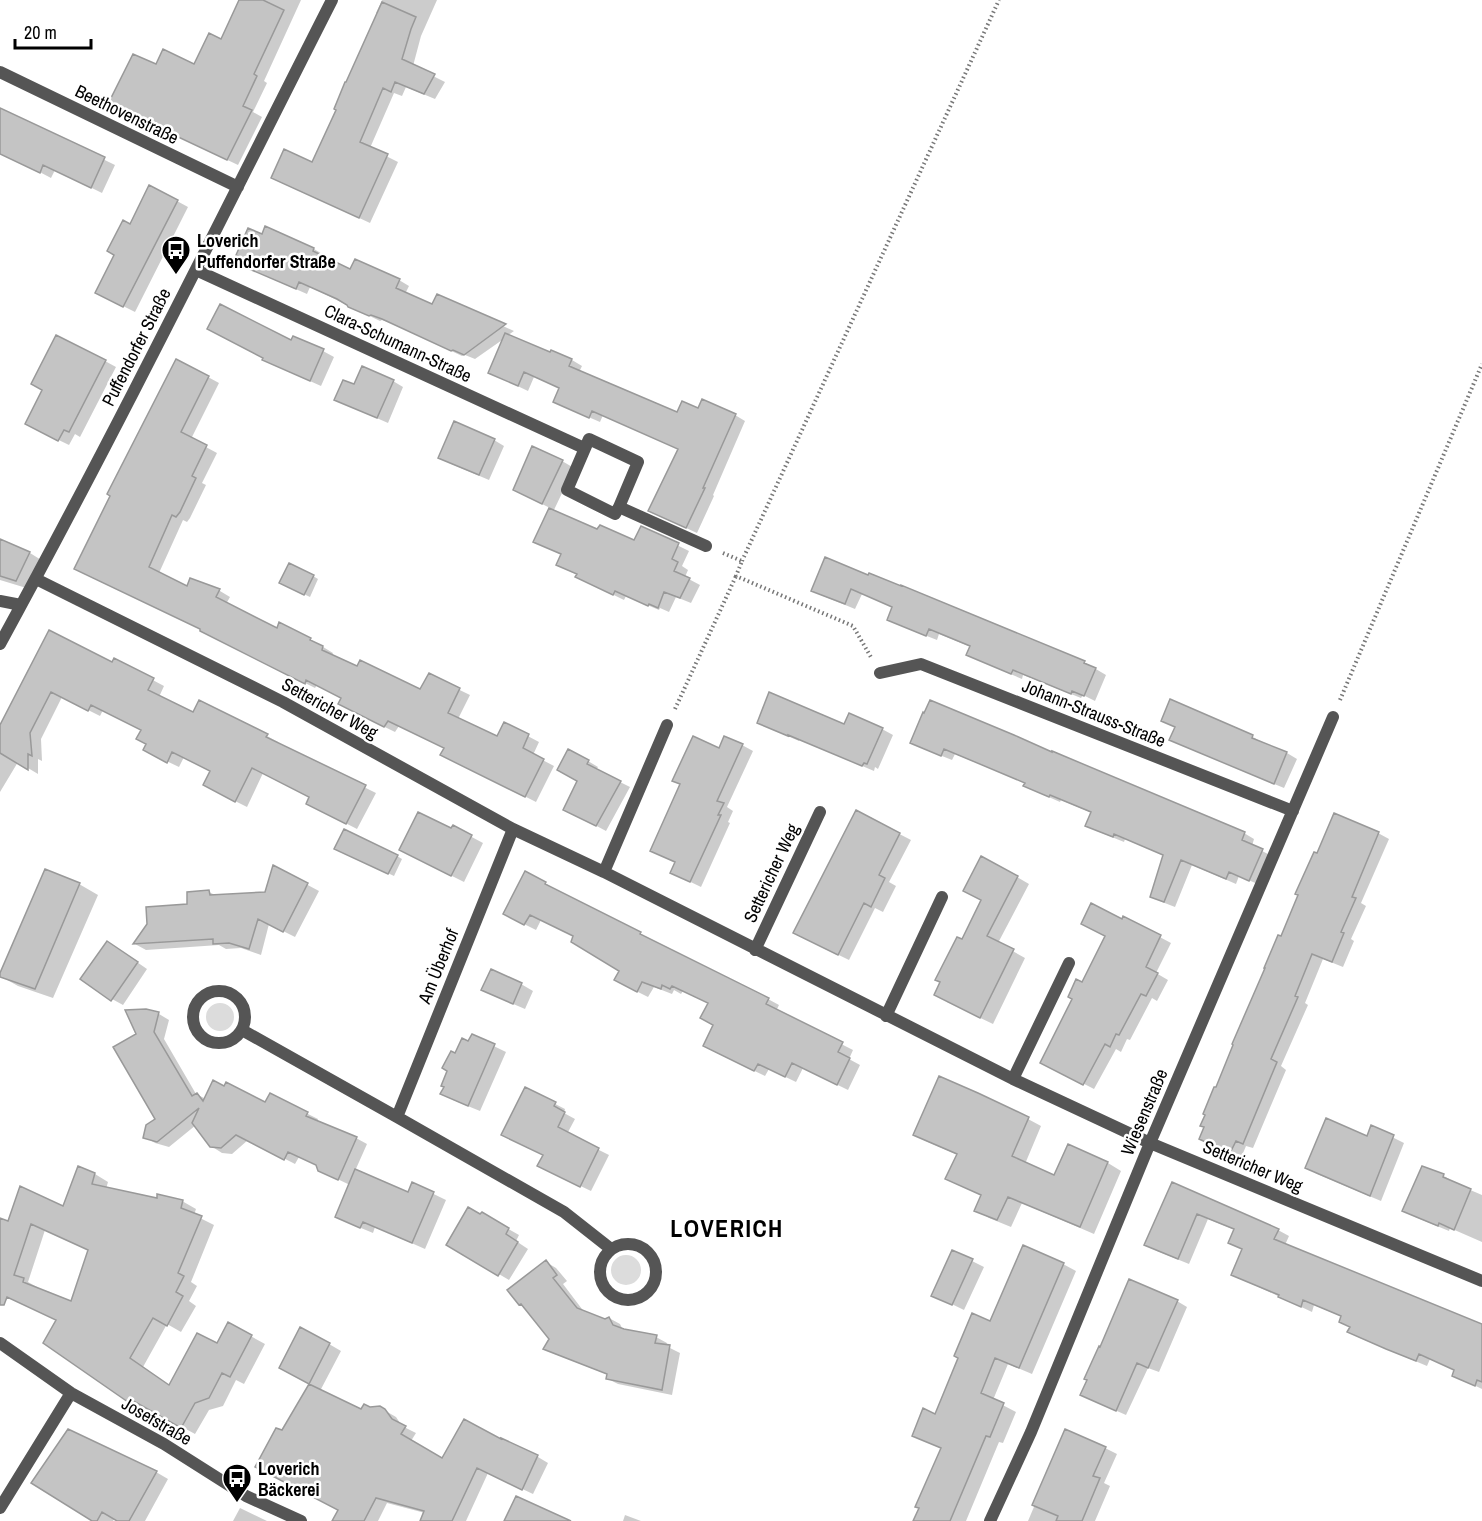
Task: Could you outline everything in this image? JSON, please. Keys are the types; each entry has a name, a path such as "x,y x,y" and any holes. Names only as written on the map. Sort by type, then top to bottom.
{"street":[{"name":"Puffendorfer Straße","path":"0,644 196,270 332,0"},
{"name":"Beethovenstraße","path":"0,72 238,187"},
{"name":"Clara-Schumann-Straße","path":"196,270 584,448 589,439 638,462 620,507"},
{"path":"584,448 567,490 615,514 620,507 706,546"},
{"name":"Settericher Weg","path":"36,579 283,702 513,829 604,872 1013,1079 1150,1143 1482,1281"},
{"path":"0,602 21,605"},
{"name":"Johann-Strauss-Straße","path":"880,673 921,664 1293,811"},
{"name":"Wiesenstraße","path":"990,1521 1031,1432 1150,1143 1333,717"},
{"path":"604,872 667,725"},
{"name":"Settericher Weg","path":"755,950 820,812"},
{"name":"Am Überhof","path":"398,1117 513,829"},
{"path":"886,1016 942,897"},
{"path":"1013,1079 1069,963"},
{"path":"224,990 233,994 241,1001 245,1010 242,1030 235,1038 226,1042 215,1043 206,1039 198,1032 194,1023 193,1012 197,1003 204,995 213,991 224,990"},
{"path":"242,1030 564,1212 611,1249"},
{"path":"620,1244 630,1244 640,1246 648,1252 656,1269 651,1288 644,1295 626,1300 616,1298 602,1284 600,1265 604,1256 611,1249 620,1244"},
{"name":"Josefstraße","path":"0,1343 71,1393 164,1444 246,1496 301,1521"},
{"path":"0,1508 71,1393"}],"path":[{"path":"667,725 999,0"},
{"path":"1333,717 1482,364"},
{"path":"706,546 742,561"},
{"path":"736,576 853,626 880,673"}],"shaded area":[{"path":"220,1003 230,1007 234,1017 230,1027 220,1031 210,1027 206,1017 210,1007"},
{"path":"626,1255 632,1256 640,1264 640,1276 632,1284 626,1285 620,1284 612,1276 611,1270 612,1264 620,1256"}],"building":[{"path":"239,0 263,0 284,10 254,74 257,76 243,106 252,110 227,160 108,104 133,54 156,64 163,49 194,64 209,33 221,39"},
{"path":"382,2 416,17 402,59 435,74 424,94 395,82 391,92 383,88 360,142 388,154 359,218 271,178 284,149 312,162 336,110 334,109 345,82"},
{"path":"0,108 105,157 91,188 43,165 40,173 0,154"},
{"path":"149,185 178,200 123,307 95,293 114,255 107,251 123,220 130,224"},
{"path":"265,226 314,248 313,251 350,269 355,259 400,279 396,288 432,304 437,294 506,324 464,355 382,319 348,307 337,299 299,282 296,289 247,268 250,261 236,255 248,228 262,234"},
{"path":"220,304 291,340 293,336 324,349 310,381 262,360 263,358 207,329"},
{"path":"505,333 572,359 569,366 677,412 682,401 698,408 702,399 736,414 686,528 648,511 678,449 592,411 589,418 553,402 559,388 524,372 518,386 488,373"},
{"path":"56,335 106,360 69,432 64,430 58,441 25,424 42,390 31,384"},
{"path":"176,359 209,376 181,432 207,445 192,476 196,478 180,512 176,517 172,515 149,567 187,586 190,578 220,589 216,597 277,628 279,622 311,638 310,640 323,646 322,650 357,666 360,660 420,689 429,673 460,688 448,713 497,736 504,722 529,734 523,748 544,759 525,797 440,755 444,748 388,721 384,727 338,704 341,698 306,680 305,684 200,629 74,569 110,496 107,494"},
{"path":"362,366 394,380 377,418 334,400 343,380 354,384"},
{"path":"454,421 495,439 479,475 438,458"},
{"path":"532,446 563,460 542,504 513,490"},
{"path":"549,508 597,529 600,525 634,540 641,526 679,543 672,559 678,562 674,571 690,578 680,598 664,592 658,608 649,604 648,606 615,591 613,595 575,577 577,574 556,565 561,554 533,542"},
{"path":"0,539 30,552 16,581 0,576"},
{"path":"825,557 868,575 869,573 901,585 1085,661 1084,663 1096,668 1084,696 1072,691 1071,694 1013,670 1011,674 966,655 970,646 929,629 926,636 887,620 892,607 851,589 845,604 811,591"},
{"path":"289,563 314,575 304,595 279,583"},
{"path":"49,630 112,662 114,658 154,678 148,690 193,712 199,700 268,734 266,737 366,785 346,824 306,804 309,797 252,768 235,802 203,785 210,771 172,752 167,763 143,750 146,744 136,739 141,730 91,705 88,711 51,692 30,733 32,756 28,754 28,770 0,753 0,725"},
{"path":"769,692 844,724 849,713 883,728 867,764 864,763 862,766 757,723"},
{"path":"1170,699 1287,752 1274,784 1169,740 1175,727 1161,721"},
{"path":"930,700 1245,832 1242,840 1263,849 1249,881 1229,872 1226,879 1181,860 1164,902 1150,897 1163,855 1114,834 1113,837 1085,826 1091,812 1023,786 1025,783 944,749 941,756 910,743"},
{"path":"693,736 719,748 724,736 743,744 717,801 724,803 718,815 721,815 690,882 670,873 675,862 650,851 680,784 672,781"},
{"path":"568,749 589,760 587,764 621,781 596,826 563,810 577,781 557,770"},
{"path":"856,810 900,833 879,875 885,878 871,907 864,903 838,955 793,933"},
{"path":"418,812 472,835 451,876 399,850"},
{"path":"1334,813 1379,832 1352,897 1356,898 1341,932 1344,933 1332,962 1312,954 1295,996 1298,997 1271,1059 1277,1062 1243,1144 1236,1141 1230,1153 1199,1139 1204,1127 1200,1126 1205,1115 1203,1114 1278,935 1281,936 1298,895 1295,894 1314,852 1317,853"},
{"path":"344,829 398,855 388,874 334,849"},
{"path":"981,856 1018,876 987,936 1014,949 980,1018 934,995 940,982 935,980 957,937 962,939 981,900 963,891"},
{"path":"273,865 308,883 283,932 258,919 249,949 229,943 213,944 213,939 133,944 147,924 146,907 187,904 187,892 209,890 210,895 265,892"},
{"path":"45,869 80,883 35,989 0,977 0,973"},
{"path":"525,871 546,882 545,884 641,932 640,934 769,998 766,1004 843,1042 838,1052 850,1058 837,1085 792,1063 785,1077 758,1064 754,1071 703,1046 713,1025 700,1018 708,1003 672,986 670,989 662,985 661,989 642,982 637,992 614,980 619,971 571,942 573,936 530,915 524,925 503,914"},
{"path":"1091,903 1161,935 1146,967 1158,973 1146,996 1141,994 1119,1035 1116,1034 1110,1047 1105,1044 1083,1085 1040,1063 1072,999 1068,997 1076,979 1082,982 1105,936 1081,924"},
{"path":"107,941 138,962 111,1001 80,979"},
{"path":"491,969 522,983 513,1004 481,990"},
{"path":"146,1009 159,1012 154,1032 192,1096 197,1093 203,1101 213,1080 224,1086 226,1082 265,1102 270,1093 308,1112 306,1116 357,1137 338,1180 318,1171 316,1165 288,1152 284,1160 236,1135 221,1148 210,1147 192,1123 199,1108 157,1142 143,1138 146,1125 155,1119 113,1047 136,1034 125,1010"},
{"path":"472,1034 495,1044 468,1106 440,1094 447,1071 442,1068 451,1051 455,1053 462,1038 468,1041"},
{"path":"939,1076 1029,1117 1012,1156 1054,1175 1068,1144 1108,1162 1080,1227 1008,1197 997,1220 974,1211 981,1195 945,1179 957,1154 913,1135"},
{"path":"525,1087 556,1102 554,1106 565,1112 558,1127 599,1148 580,1187 537,1166 543,1155 501,1135"},
{"path":"1326,1118 1367,1136 1371,1125 1394,1135 1370,1196 1305,1168"},
{"path":"78,1166 95,1173 92,1184 157,1198 157,1194 183,1200 181,1208 202,1216 178,1273 184,1276 176,1292 183,1296 167,1326 153,1318 130,1358 169,1385 197,1333 217,1343 228,1322 252,1335 230,1377 222,1373 209,1398 195,1403 181,1428 130,1399 128,1402 43,1343 56,1320 7,1297 4,1305 0,1305 0,1218 8,1221 20,1186 63,1206","holes":["31,1224 88,1250 71,1301 23,1282 24,1278 14,1275"]},
{"path":"1422,1166 1444,1174 1443,1177 1471,1189 1454,1230 1402,1211"},
{"path":"355,1169 408,1192 412,1182 434,1192 412,1243 363,1222 360,1228 335,1217"},
{"path":"1172,1182 1279,1229 1274,1239 1482,1324 1482,1382 1477,1380 1475,1386 1452,1376 1454,1370 1419,1354 1416,1361 1386,1349 1347,1332 1350,1327 1339,1322 1341,1316 1303,1300 1301,1307 1231,1275 1242,1249 1228,1243 1234,1229 1197,1214 1178,1259 1144,1245"},
{"path":"468,1207 480,1214 482,1212 509,1228 506,1234 518,1242 498,1276 446,1245"},
{"path":"1023,1245 1064,1263 1019,1368 995,1358 981,1393 1004,1403 990,1437 986,1436 950,1521 913,1521 919,1508 915,1507 941,1448 912,1436 923,1408 935,1414 958,1358 954,1356 972,1313 990,1321"},
{"path":"952,1250 973,1259 952,1305 931,1296"},
{"path":"546,1260 557,1275 553,1278 577,1308 605,1319 609,1317 613,1325 624,1329 657,1335 655,1343 670,1345 662,1390 606,1379 607,1374 543,1349 549,1339 507,1290"},
{"path":"1129,1279 1178,1300 1148,1368 1137,1363 1116,1411 1080,1395 1087,1380 1084,1379"},
{"path":"300,1327 330,1343 309,1384 279,1368"},
{"path":"309,1384 361,1409 364,1404 370,1407 380,1406 392,1419 406,1426 401,1434 442,1458 464,1419 538,1455 522,1490 477,1468 452,1521 420,1521 424,1511 376,1498 364,1521 332,1521 338,1510 255,1467 276,1428 282,1430"},
{"path":"68,1429 157,1471 129,1521 117,1521 102,1512 97,1521 92,1521 31,1483"},
{"path":"1065,1429 1106,1447 1093,1476 1100,1478 1082,1521 1056,1521 1058,1516 1032,1505"},
{"path":"516,1496 571,1521 504,1521"}],"place":[{"name":"Loverich Puffendorfer Straße","path":"176,276"},
{"name":"Loverich Bäckerei","path":"237,1504"}],"district":[{"name":"LOVERICH","path":"727,1228"}]}
